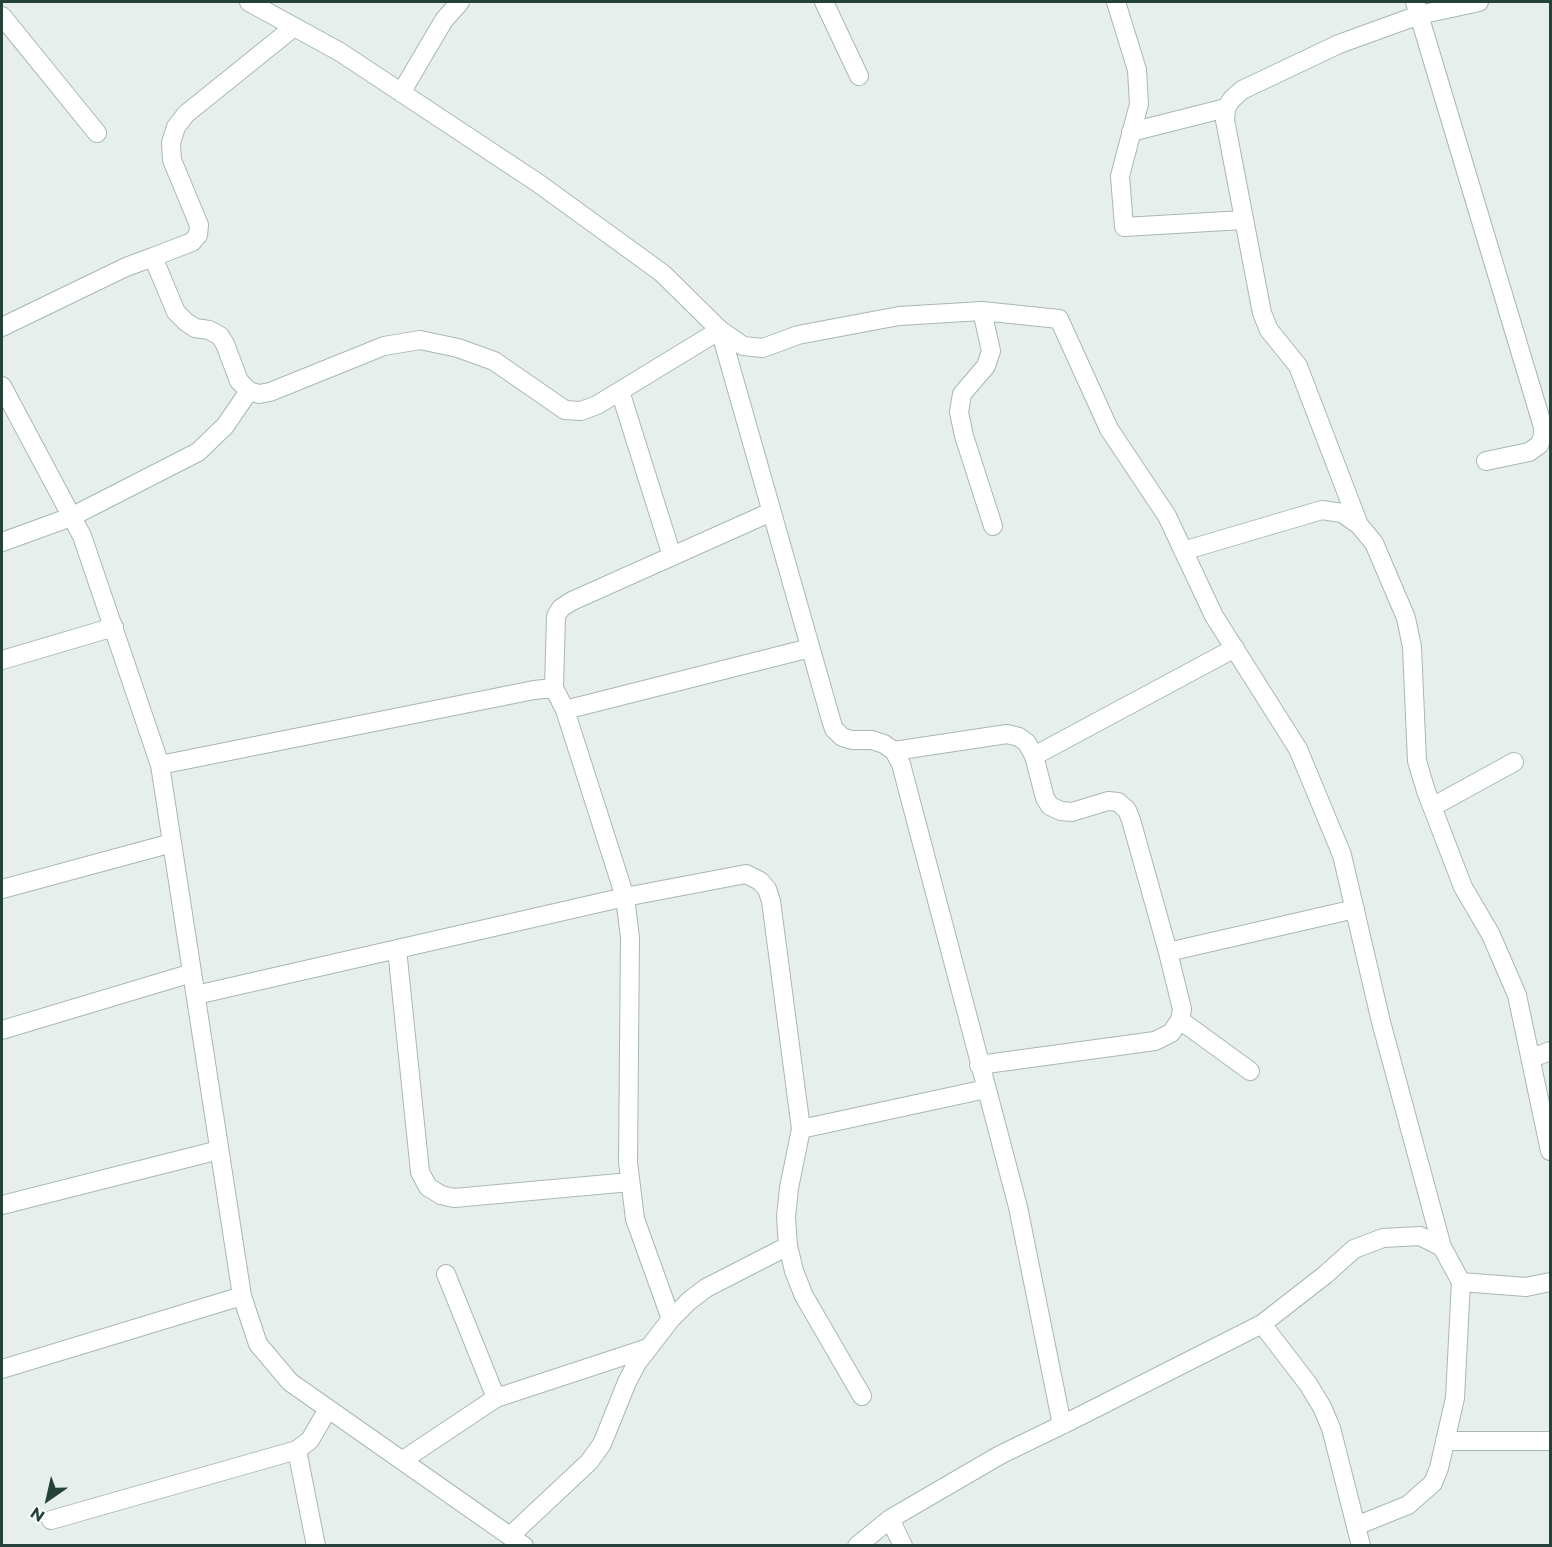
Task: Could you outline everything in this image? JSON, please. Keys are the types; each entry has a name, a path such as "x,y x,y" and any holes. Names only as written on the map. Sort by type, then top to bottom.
{"street":[{"path":"249,2 340,52 538,183 662,273 720,330 743,346 763,348 798,335 899,316 982,311 1059,319 1109,429 1167,516 1214,616 1298,749 1342,855 1381,1022 1442,1247 1461,1282 1455,1398 1433,1483 1408,1505 1356,1526"},
{"path":"401,93 444,20 460,2"},
{"path":"824,2 860,76"},
{"path":"1116,2 1137,70 1139,104 1120,176 1124,227 1243,220"},
{"path":"1359,525 1298,366 1269,330 1262,314 1225,120 1226,108 1242,90 1417,8 1479,2"},
{"path":"1417,8 1542,427 1539,446 1529,452 1486,461"},
{"path":"2,16 97,133"},
{"path":"2,327 126,267 192,242 198,235 199,225 172,160 171,143 176,127 186,114 294,27"},
{"path":"1131,132 1226,108"},
{"path":"153,257 176,312 195,328 209,330 220,336 239,381 249,391 259,394 270,392 384,346 420,340 458,348 494,361 565,410 581,411 597,405 720,330"},
{"path":"982,311 991,351 986,366 962,394 959,412 964,436 993,526"},
{"path":"720,330 834,729 842,737 852,740 872,740 884,744 894,751 901,764 1018,1207 1062,1425"},
{"path":"2,386 82,536 160,765 242,1296 258,1344 290,1382 517,1541 589,1462 602,1444 627,1382 648,1348 671,1319 706,1288 788,1246"},
{"path":"2,542 71,517 198,452 225,426 249,391"},
{"path":"620,391 672,556"},
{"path":"1183,551 1322,510 1342,513 1359,525 1374,543 1406,618 1412,647 1417,761 1463,887 1491,935 1517,995 1551,1151"},
{"path":"671,1319 635,1219 630,1182 627,1129 630,938 625,897 566,710 554,688 556,616 561,608 572,601 771,512"},
{"path":"2,660 114,627"},
{"path":"566,710 810,648"},
{"path":"1034,756 1235,648"},
{"path":"160,765 534,690 554,688"},
{"path":"894,751 1007,734 1019,737 1027,744 1034,756 1045,798 1050,806 1061,811 1072,812 1108,801 1118,802 1126,810 1168,952 1182,1008 1180,1020 1172,1033 1155,1041 979,1065"},
{"path":"1432,807 1514,762"},
{"path":"2,889 172,843"},
{"path":"196,995 625,897 746,874 760,881 767,889 771,902 801,1129 787,1207 788,1246 794,1271 804,1296 862,1396"},
{"path":"1168,952 1355,909"},
{"path":"397,949 420,1172 428,1187 441,1195 454,1198 630,1182"},
{"path":"2,1030 192,973"},
{"path":"1180,1020 1250,1071"},
{"path":"1532,1058 1551,1051"},
{"path":"801,1129 986,1089"},
{"path":"2,1205 219,1150"},
{"path":"857,1545 890,1519 1000,1455 1262,1323 1325,1275 1354,1249 1383,1238 1420,1236 1442,1247"},
{"path":"446,1274 496,1398"},
{"path":"1461,1282 1526,1287 1551,1282"},
{"path":"2,1370 242,1296"},
{"path":"1262,1323 1308,1384 1322,1407 1331,1428 1361,1545"},
{"path":"402,1460 496,1398 648,1348"},
{"path":"51,1520 297,1450 310,1440 328,1409"},
{"path":"1445,1441 1551,1442"},
{"path":"297,1450 316,1545"},
{"path":"890,1519 903,1545"}]}
